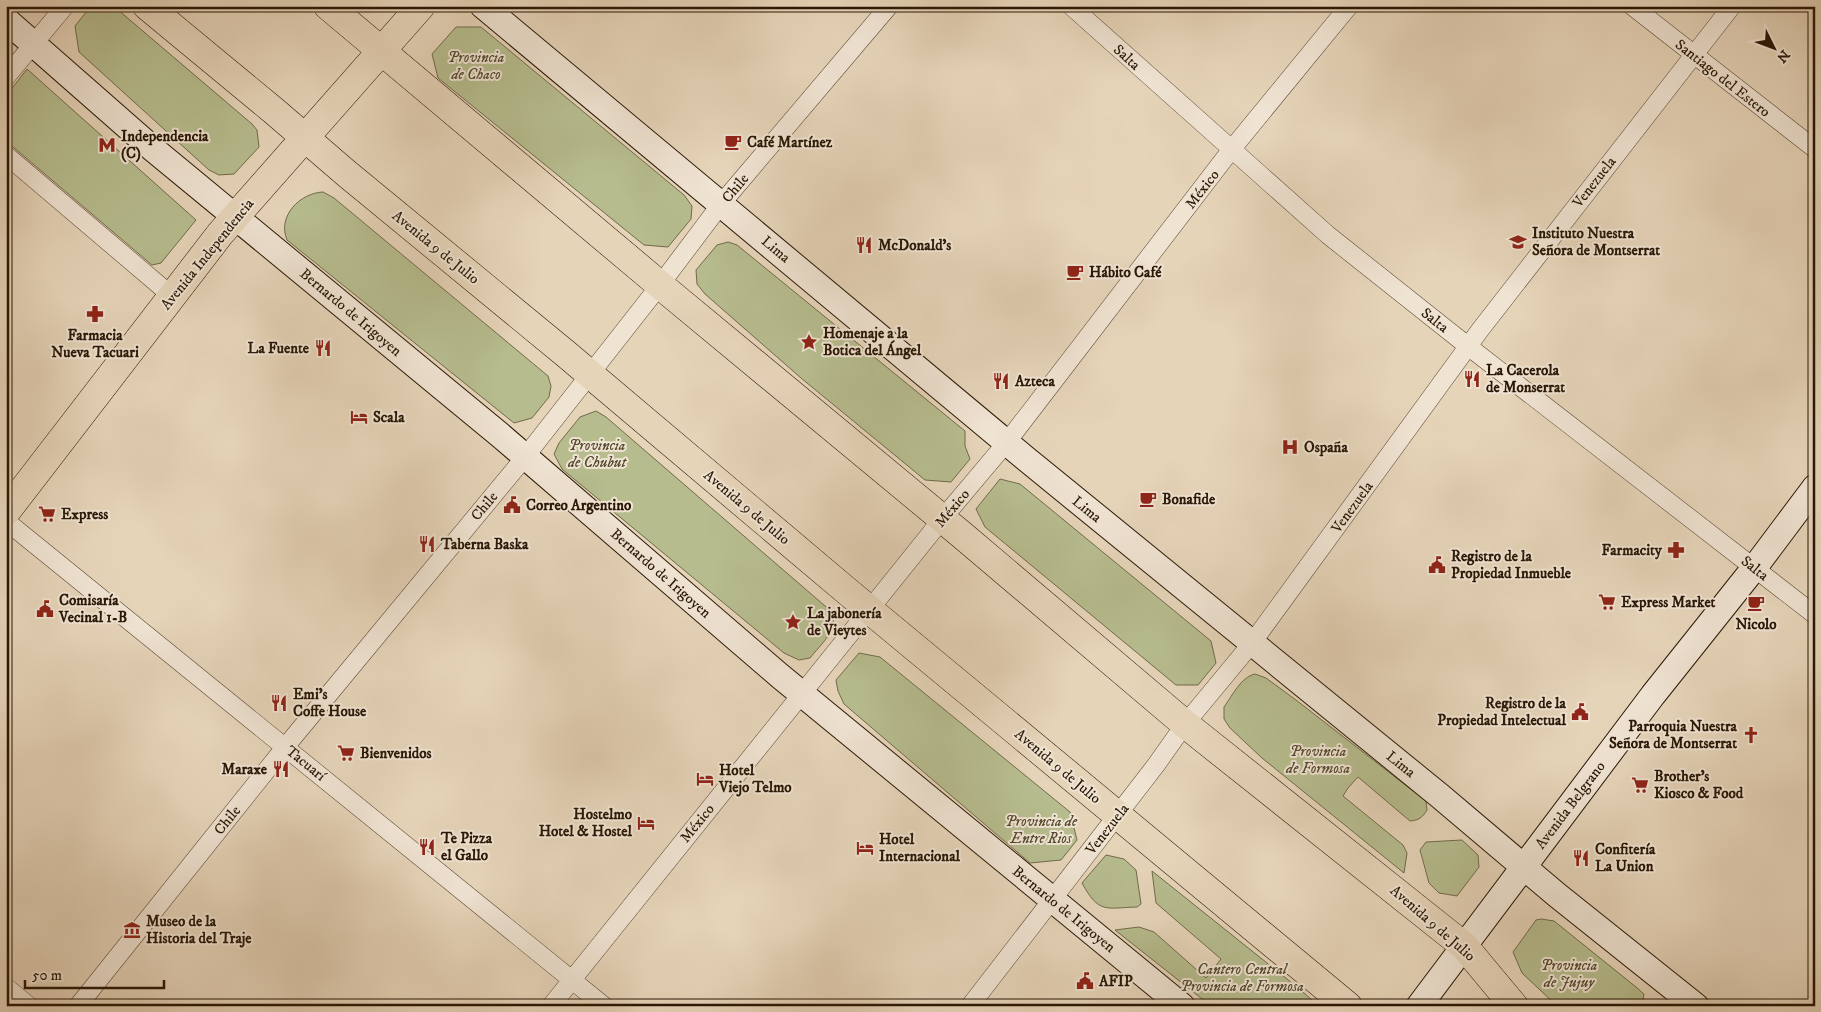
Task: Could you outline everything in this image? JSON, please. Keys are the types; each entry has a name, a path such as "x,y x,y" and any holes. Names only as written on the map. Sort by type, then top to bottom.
{"main road":[{"name":"Avenida 9 de Julio","path":"147,6 589,373 869,610 1348,1006"},
{"name":"Avenida 9 de Julio","path":"328,6 660,286 943,518 1185,724 1464,946 1514,1006"},
{"name":"Avenida Independencia","path":"6,512 235,216 421,6"}],"street":[{"path":"6,77 65,6"},
{"name":"Lima","path":"483,6 1006,442 1440,796 1523,867 1696,1006"},
{"name":"Chile","path":"78,1006 286,746 525,457 589,373 660,286 721,204 889,6"},
{"name":"Salta","path":"1071,6 1328,235 1815,614"},
{"name":"México","path":"551,1006 1006,442 1232,150 1348,6"},
{"name":"Santiago del Estero","path":"1632,6 1815,149"},
{"name":"Venezuela","path":"970,1006 1117,816 1185,724 1252,643 1469,346 1732,6"},
{"name":"Bernardo de Irigoyen","path":"6,20 35,43 154,149 525,457 802,693 1182,1006"},
{"path":"6,155 172,296"},
{"name":"Avenida Belgrano","path":"1419,1006 1654,695 1755,567 1815,487"},
{"name":"Tacuarí","path":"6,521 286,746 604,1006"},
{"path":"6,987 29,1006"}],"green space":[{"path":"91,6 107,6 117,9 252,124 257,130 259,147 234,174 219,175 209,170 79,52 75,26"},
{"name":"Provincia de Chaco","path":"456,27 481,27 684,195 692,206 691,219 668,247 644,245 438,78 432,54"},
{"path":"27,69 196,220 161,263 152,265 6,141 6,96"},
{"path":"323,192 334,198 548,376 551,386 549,397 532,418 514,423 287,240 285,223 293,207 299,201 314,193"},
{"path":"728,242 737,245 965,431 965,446 970,459 951,482 925,480 801,378 705,294 697,284 696,270 717,245"},
{"name":"Provincia de Chubut","path":"596,411 606,417 832,612 833,625 831,631 810,658 799,660 784,653 562,469 554,454 559,443 580,417"},
{"path":"1000,479 1020,484 1211,641 1216,663 1198,685 1176,685 985,527 976,509"},
{"name":"Provincia de Entre Rios","path":"859,653 880,657 1070,812 1077,840 1061,860 1030,863 844,704 838,691 836,680"},
{"name":"Provincia de Formosa","path":"1255,674 1266,678 1296,700 1426,801 1427,810 1424,815 1410,821 1358,777 1343,796 1403,845 1407,853 1404,873 1262,758 1230,728 1224,719 1224,707 1241,683"},
{"path":"1462,840 1478,855 1479,867 1457,896 1439,893 1429,883 1420,850 1426,842"},
{"path":"1106,855 1124,859 1136,870 1141,904 1137,907 1104,907 1093,900 1082,883"},
{"name":"Cantero Central Provincia de Formosa","path":"1152,871 1319,1006 1211,1006 1115,930 1139,927 1154,932 1206,978 1221,959 1156,903"},
{"name":"Provincia de Jujuy","path":"1536,920 1554,921 1636,987 1644,994 1642,1006 1557,1006 1522,973 1513,952"}],"place":[{"name":"Café Martínez","path":"733,142"},
{"name":"Independencia (C)","path":"107,145"},
{"name":"Instituto Nuestra Señora de Montserrat","path":"1518,242"},
{"name":"McDonald's","path":"864,245"},
{"name":"Hábito Café","path":"1075,272"},
{"name":"Farmacia Nueva Tacuari","path":"95,314"},
{"name":"Homenaje a la Botica del Ángel","path":"809,342"},
{"name":"La Fuente","path":"323,348"},
{"name":"La Cacerola de Monserrat","path":"1472,379"},
{"name":"Azteca","path":"1001,381"},
{"name":"Scala","path":"359,417"},
{"name":"Ospaña","path":"1290,447"},
{"name":"Bonafide","path":"1148,499"},
{"name":"Correo Argentino","path":"512,505"},
{"name":"Express","path":"47,514"},
{"name":"Taberna Baska","path":"427,544"},
{"name":"Farmacity","path":"1676,550"},
{"name":"Registro de la Propiedad Inmueble","path":"1437,565"},
{"name":"Express Market","path":"1607,602"},
{"name":"Nicolo","path":"1756,603"},
{"name":"Comisaría Vecinal 1-B","path":"45,609"},
{"name":"La jabonería de Vieytes","path":"793,622"},
{"name":"Emi's Coffe House","path":"279,703"},
{"name":"Registro de la Propiedad Intelectual","path":"1580,712"},
{"name":"Parroquia Nuestra Señora de Montserrat","path":"1751,735"},
{"name":"Bienvenidos","path":"346,753"},
{"name":"Maraxe","path":"281,769"},
{"name":"Hotel Viejo Telmo","path":"705,779"},
{"name":"Brother's Kiosco & Food","path":"1640,785"},
{"name":"Hostelmo Hotel & Hostel","path":"646,823"},
{"name":"Te Pizza el Gallo","path":"427,847"},
{"name":"Hotel Internacional","path":"865,848"},
{"name":"Confitería La Union","path":"1581,858"},
{"name":"Museo de la Historia del Traje","path":"132,930"},
{"name":"AFIP","path":"1085,981"}]}
